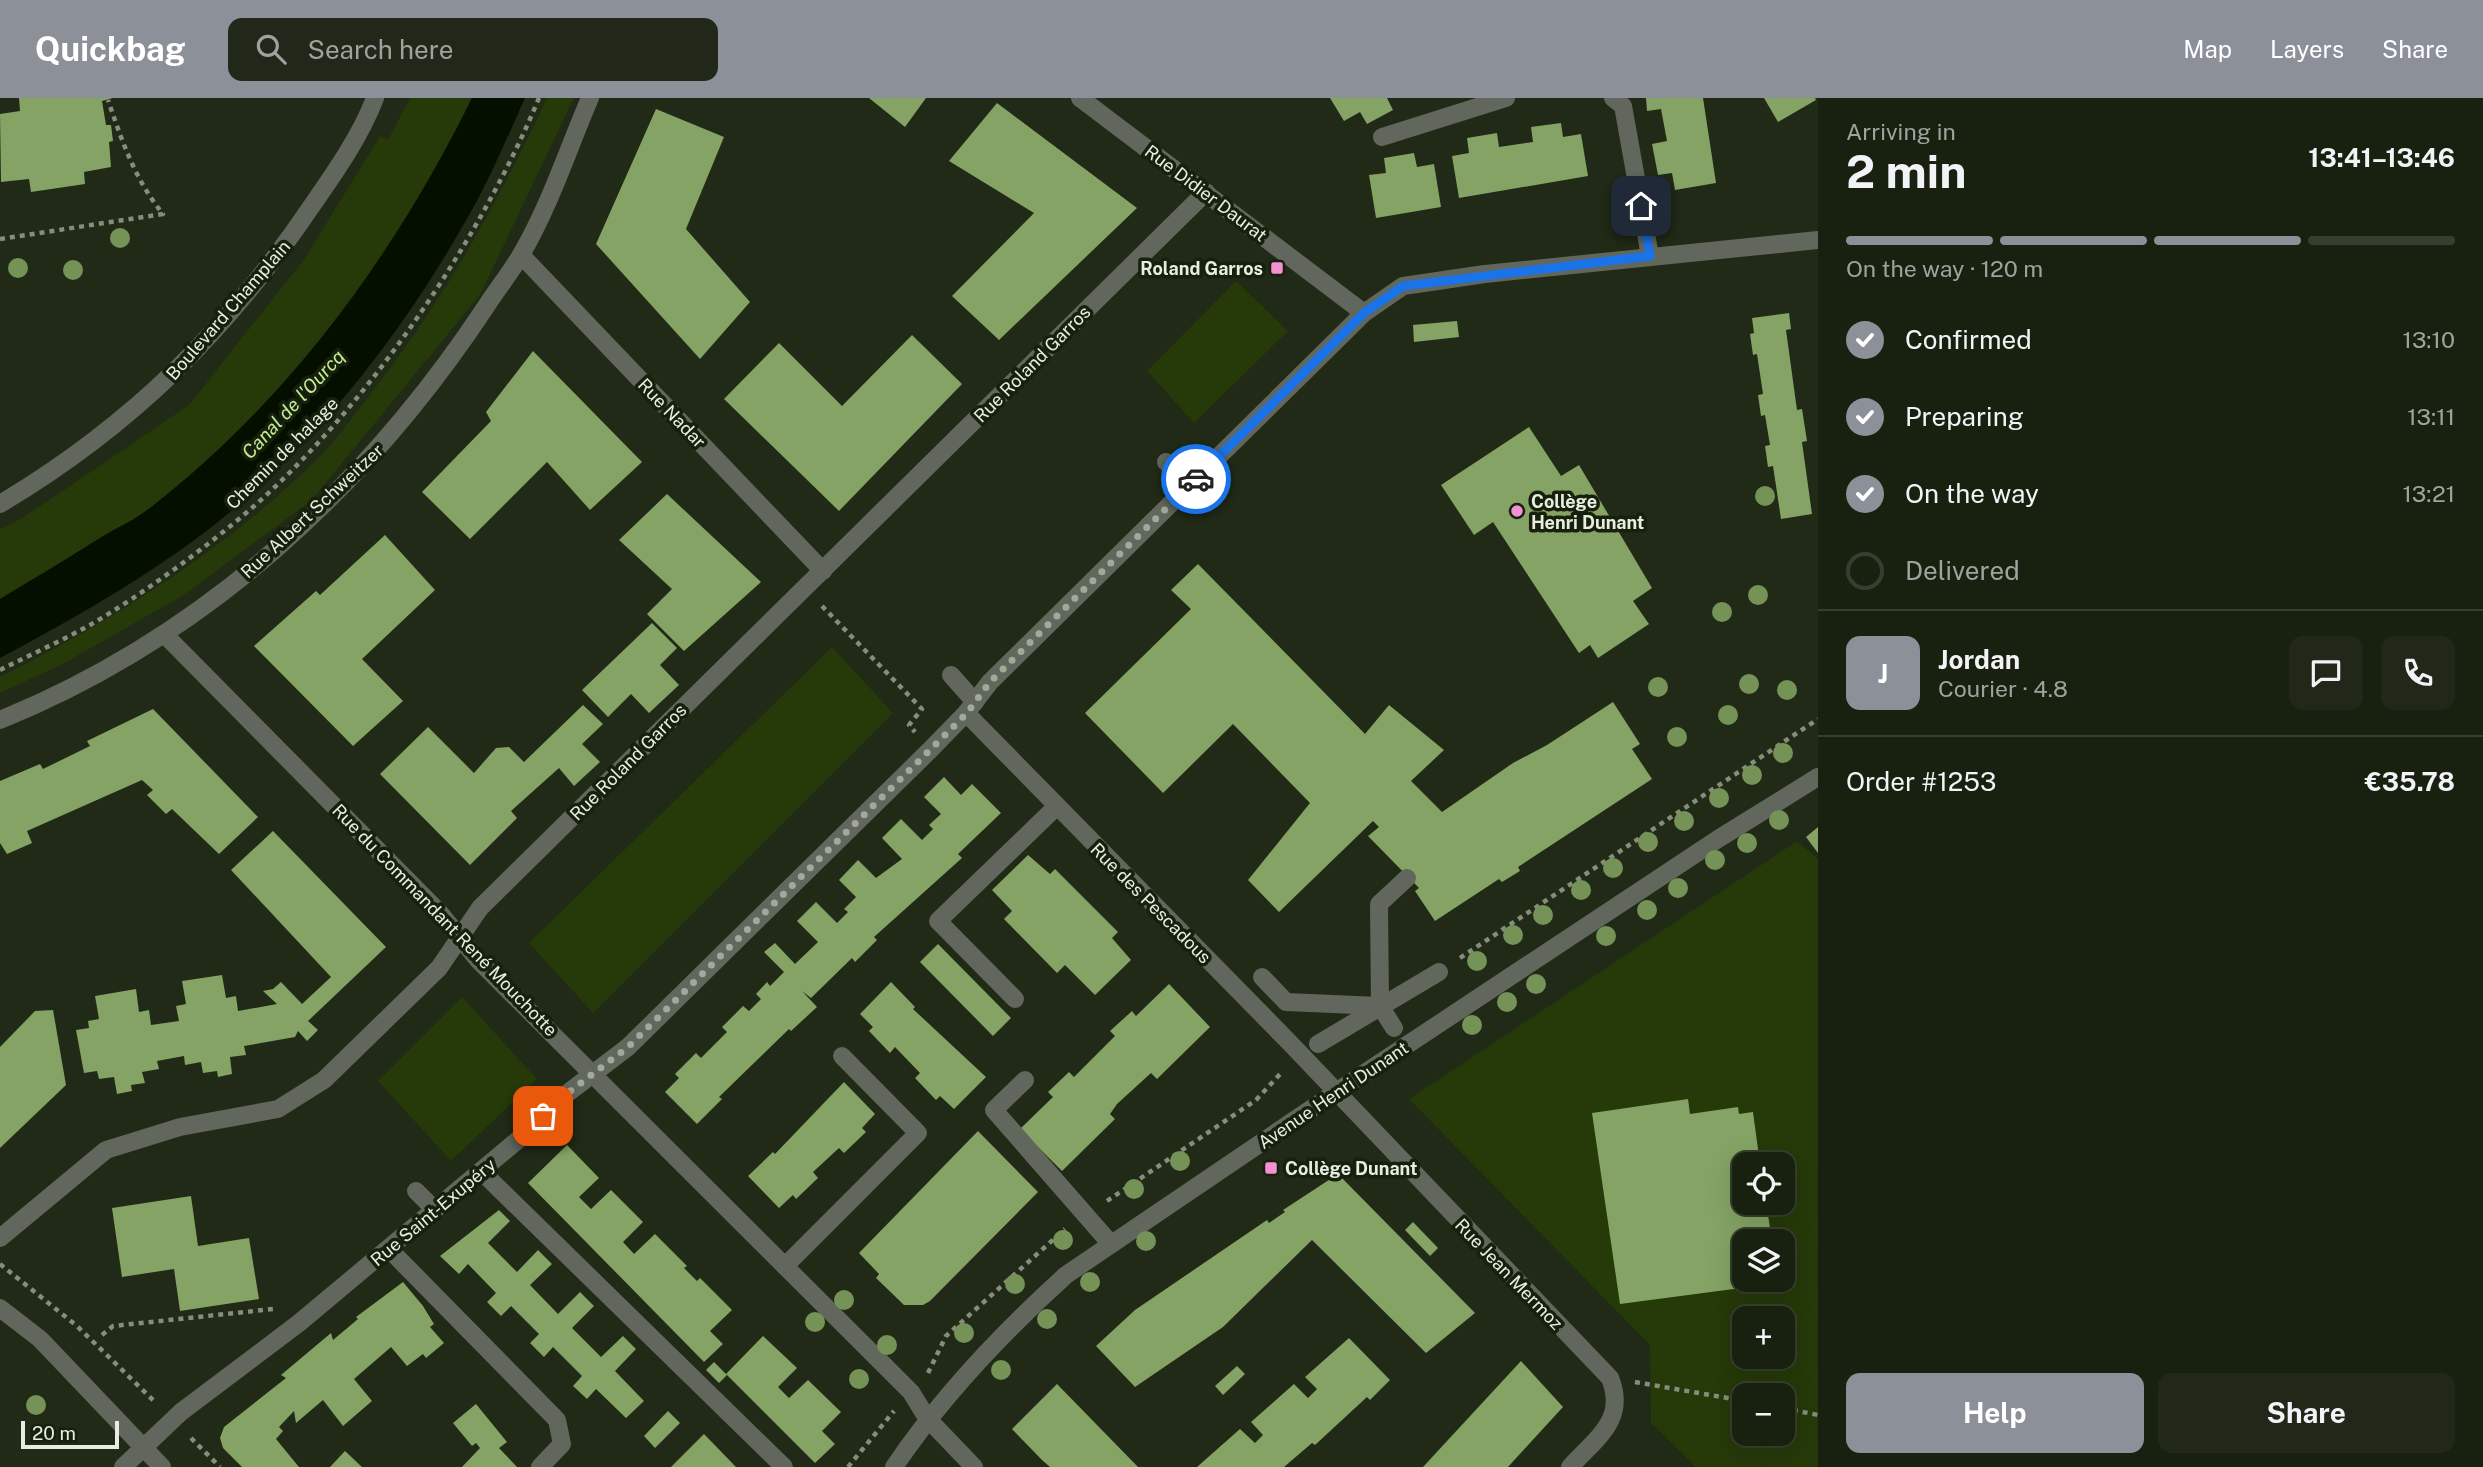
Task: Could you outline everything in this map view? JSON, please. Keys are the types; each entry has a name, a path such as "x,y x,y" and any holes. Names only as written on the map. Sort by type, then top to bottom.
{"street":[{"name":"Boulevard Champlain","path":"0,504 88,448 162,387 226,319 290,239 332,177 375,98"},
{"name":"Rue Albert Schweitzer","path":"0,720 37,705 165,635 254,569 374,456 449,363 521,256 590,98"},
{"name":"Rue Didier Daurat","path":"1080,98 1364,313"},
{"path":"1382,137 1506,98"},
{"path":"1613,98 1623,106 1650,256"},
{"name":"Rue Roland Garros","path":"0,1238 106,1150 180,1127 278,1109 324,1080 439,968 480,908 1206,192"},
{"name":"Rue Saint-Exupéry","path":"123,1467 144,1450 181,1412 299,1323 531,1129 556,1102 628,1047 971,708 990,682 1364,313 1403,286 1650,256 1818,240"},
{"name":"Rue Nadar","path":"521,256 823,571"},
{"path":"1166,462 1190,485"},
{"name":"Rue du Commandant René Mouchotte","path":"165,635 459,936 479,961 911,1392 927,1418"},
{"name":"Rue des Pescadous","path":"951,675 971,708 1056,807 1336,1092"},
{"name":"Avenue Henri Dunant","path":"894,1467 927,1418 1026,1311 1066,1275 1110,1243 1718,839 1818,777"},
{"path":"1015,999 938,921 1056,807"},
{"path":"1394,1028 1380,1006 1379,904 1407,878"},
{"path":"1318,1044 1439,972"},
{"path":"1262,977 1284,1004 1380,1006"},
{"path":"785,1266 918,1133 842,1056"},
{"path":"1025,1080 994,1110 1110,1243"},
{"name":"Rue Jean Mermoz","path":"1336,1092 1610,1378"},
{"path":"481,1171 784,1467"},
{"path":"416,1191 435,1210"},
{"path":"388,1249 557,1420 562,1444 540,1467"},
{"path":"0,1308 49,1348 162,1467"},
{"path":"1570,1467 1611,1422 1616,1407 1610,1378"},
{"path":"927,1418 974,1467"}],"path":[{"name":"Chemin de halage","path":"0,670 90,624 177,565 253,507 334,426 403,338 477,221 524,135 540,98"},
{"path":"0,239 163,214 148,195 125,152 108,100"},
{"path":"804,589 922,709 909,725 918,735"},
{"path":"1439,972 1818,719"},
{"path":"1097,1207 1256,1100 1283,1072"},
{"path":"932,1368 946,1336 1054,1237 1075,1222"},
{"path":"4,1267 78,1326 159,1406"},
{"path":"102,1335 113,1326 285,1308 299,1323"},
{"path":"1610,1378 1732,1399"},
{"path":"1795,1410 1818,1415"},
{"path":"848,1467 891,1414"},
{"path":"186,1433 220,1467"}],"green space":[{"path":"410,98 472,98 408,213 334,321 248,420 201,466 138,516 0,599 0,529 21,519 189,405 305,258 380,136 388,140"},
{"path":"547,98 574,98 480,295 311,501 182,596 63,664 0,693 0,677 88,630 172,577 252,518 325,451 429,313 472,244"},
{"path":"1236,281 1288,331 1194,423 1147,371"},
{"path":"832,647 893,713 593,1013 529,943"},
{"path":"1797,841 1818,859 1818,1467 1696,1467 1651,1423 1650,1345 1409,1099"},
{"path":"462,997 537,1079 451,1161 378,1081"}],"water":[{"name":"Canal de l'Ourcq","path":"472,98 525,98 481,192 438,268 408,314 341,401 265,481 182,549 92,607 0,658 0,599 150,508 201,466 293,372 373,268 442,157"}],"building":[{"path":"19,98 113,98 102,101 106,125 111,125 111,167 84,172 85,184 31,192 29,179 1,182 0,114 20,111"},
{"path":"869,98 926,98 905,127"},
{"path":"1330,98 1387,98 1393,110 1367,124 1360,112 1344,121"},
{"path":"1646,98 1703,98 1716,183 1675,190 1672,173 1658,175 1652,144 1667,141 1661,109 1647,111"},
{"path":"1764,98 1815,98 1816,100 1778,122"},
{"path":"997,103 1137,208 999,340 952,296 1034,213 949,161"},
{"path":"656,109 724,137 686,229 750,302 700,359 596,244"},
{"path":"1561,123 1563,137 1581,134 1588,176 1459,198 1452,156 1469,153 1467,138 1497,133 1499,147 1533,142 1531,127"},
{"path":"1414,153 1417,167 1434,164 1441,207 1376,218 1369,175 1386,173 1384,158"},
{"path":"1789,313 1791,329 1786,330 1797,410 1802,409 1807,441 1802,442 1812,514 1781,519 1773,466 1768,467 1765,446 1770,445 1765,415 1761,416 1758,395 1763,394 1757,354 1753,355 1750,334 1754,333 1752,318"},
{"path":"1457,321 1459,337 1414,342 1413,325"},
{"path":"912,335 962,384 839,511 724,399 779,343 842,406"},
{"path":"533,351 642,462 590,510 547,462 470,539 422,492 491,421 486,412"},
{"path":"1529,427 1561,476 1579,465 1652,588 1633,601 1649,624 1598,658 1590,645 1579,653 1493,522 1474,535 1441,485"},
{"path":"667,494 761,582 684,651 647,614 672,589 619,540"},
{"path":"385,535 435,590 362,659 403,701 353,746 254,646 316,591 320,595"},
{"path":"1198,564 1365,734 1389,705 1444,750 1411,781 1442,812 1513,763 1547,745 1613,702 1640,744 1632,749 1652,779 1518,867 1520,871 1502,882 1499,879 1435,921 1415,891 1419,888 1368,836 1379,827 1373,821 1279,912 1248,880 1310,803 1233,724 1163,793 1085,713 1191,609 1171,590"},
{"path":"652,623 677,648 660,665 679,685 649,713 631,694 608,717 582,690"},
{"path":"583,705 603,724 582,744 600,762 574,786 559,768 511,811 517,818 470,865 380,774 428,727 474,773 496,748 509,747 524,762"},
{"path":"153,709 258,817 219,854 172,809 166,814 147,795 153,790 142,780 27,831 32,843 7,854 0,843 0,781 40,764 43,769 90,746 87,741"},
{"path":"944,777 961,795 972,784 1001,813 958,854 962,858 874,937 877,940 855,962 852,958 811,998 802,991 817,1007 791,1031 789,1029 719,1097 722,1099 697,1124 665,1092 679,1078 675,1074 696,1053 701,1058 727,1032 722,1027 743,1006 749,1011 761,999 756,994 767,982 770,986 784,972 764,952 775,943 795,964 818,942 797,921 816,902 837,923 848,912 844,909 856,897 839,880 858,860 876,878 902,859 882,838 901,819 922,840 933,829 929,825 941,814 924,797"},
{"path":"1818,827 1818,853 1806,837"},
{"path":"273,831 386,947 308,1021 318,1030 307,1041 298,1031 295,1037 244,1046 246,1055 230,1057 232,1074 218,1077 217,1071 203,1073 201,1062 185,1065 184,1056 157,1061 159,1069 142,1072 145,1083 131,1085 132,1091 117,1094 114,1077 99,1079 97,1071 84,1073 76,1030 89,1028 88,1021 99,1019 95,996 136,989 139,1012 149,1010 151,1025 179,1021 176,1006 186,1004 182,981 222,975 226,998 236,996 238,1011 277,1004 263,991 273,989 281,982 302,1004 331,977 231,870"},
{"path":"1028,855 1050,874 1055,869 1118,932 1112,938 1131,960 1095,995 1065,965 1057,973 1004,919 1012,911 992,890"},
{"path":"938,944 1011,1018 993,1036 920,962"},
{"path":"891,982 915,1007 913,1009 986,1077 954,1109 940,1096 936,1100 915,1078 920,1073 895,1047 890,1053 869,1031 873,1027 860,1014"},
{"path":"1169,984 1210,1027 1157,1079 1151,1073 1117,1104 1110,1114 1115,1119 1062,1171 1020,1129 1053,1097 1048,1092 1069,1072 1074,1077 1115,1036 1110,1031 1132,1011 1136,1016"},
{"path":"53,1010 66,1085 0,1148 0,1047 35,1011"},
{"path":"844,1082 875,1114 862,1128 866,1132 844,1153 839,1148 813,1172 818,1178 796,1199 793,1195 779,1208 748,1176 773,1152 775,1154"},
{"path":"1688,1099 1690,1114 1738,1107 1739,1114 1753,1112 1758,1152 1732,1152 1732,1215 1768,1215 1770,1229 1732,1229 1732,1289 1620,1304 1592,1113"},
{"path":"978,1131 1038,1192 930,1301 923,1305 904,1305 876,1278 879,1274 859,1253"},
{"path":"567,1145 599,1178 579,1197 591,1209 611,1190 643,1222 623,1242 634,1254 655,1234 687,1266 684,1268 697,1281 700,1278 732,1310 710,1331 723,1344 704,1362 528,1183"},
{"path":"1338,1174 1475,1313 1426,1353 1312,1240 1223,1327 1135,1387 1096,1346 1135,1310 1267,1220 1269,1223 1285,1212 1283,1210"},
{"path":"191,1196 198,1246 249,1238 259,1299 180,1311 174,1269 122,1277 112,1208"},
{"path":"499,1210 510,1221 488,1243 517,1272 538,1250 552,1264 530,1285 558,1314 580,1292 594,1306 572,1328 601,1357 623,1336 636,1349 615,1371 644,1401 626,1418 596,1389 587,1399 573,1386 582,1376 553,1347 544,1357 530,1343 539,1334 511,1306 501,1316 487,1302 496,1293 468,1264 459,1274 440,1256"},
{"path":"1413,1222 1438,1248 1430,1256 1405,1230"},
{"path":"403,1282 423,1306 434,1324 430,1327 444,1343 426,1358 423,1354 407,1366 391,1347 354,1379 372,1401 343,1426 323,1400 296,1423 294,1411 279,1427 283,1431 276,1439 299,1467 242,1467 223,1448 220,1438 224,1427 286,1378 281,1375 331,1333 333,1340 358,1319 356,1317"},
{"path":"763,1336 797,1368 778,1387 789,1398 808,1380 841,1412 822,1431 835,1444 815,1463 726,1374"},
{"path":"1349,1338 1390,1380 1370,1400 1367,1397 1315,1445 1312,1443 1284,1467 1197,1467 1240,1429 1255,1443 1263,1435 1251,1422 1294,1384 1308,1398 1317,1389 1305,1377"},
{"path":"1521,1361 1563,1407 1508,1467 1423,1467"},
{"path":"714,1362 727,1375 719,1383 706,1370"},
{"path":"1237,1366 1245,1374 1223,1395 1215,1386"},
{"path":"1057,1384 1138,1467 1050,1467 1042,1460 1012,1429"},
{"path":"476,1404 507,1442 499,1448 517,1467 462,1467 480,1448 476,1443 472,1446 453,1423"},
{"path":"668,1411 680,1423 655,1448 644,1436"},
{"path":"704,1434 736,1467 671,1467"},
{"path":"345,1451 362,1467 330,1467"}],"way so far":[{"path":"543,1116 556,1102 628,1047 931,749 967,713 990,682 1196,479"}],"place":[{"name":"Roland Garros","path":"1277,268"},
{"name":"Collège Henri Dunant","path":"1517,511"},
{"name":"Collège Dunant","path":"1271,1168"}],"route":[{"path":"1196,479 1364,313 1403,286 1650,256 1641,206"}]}
